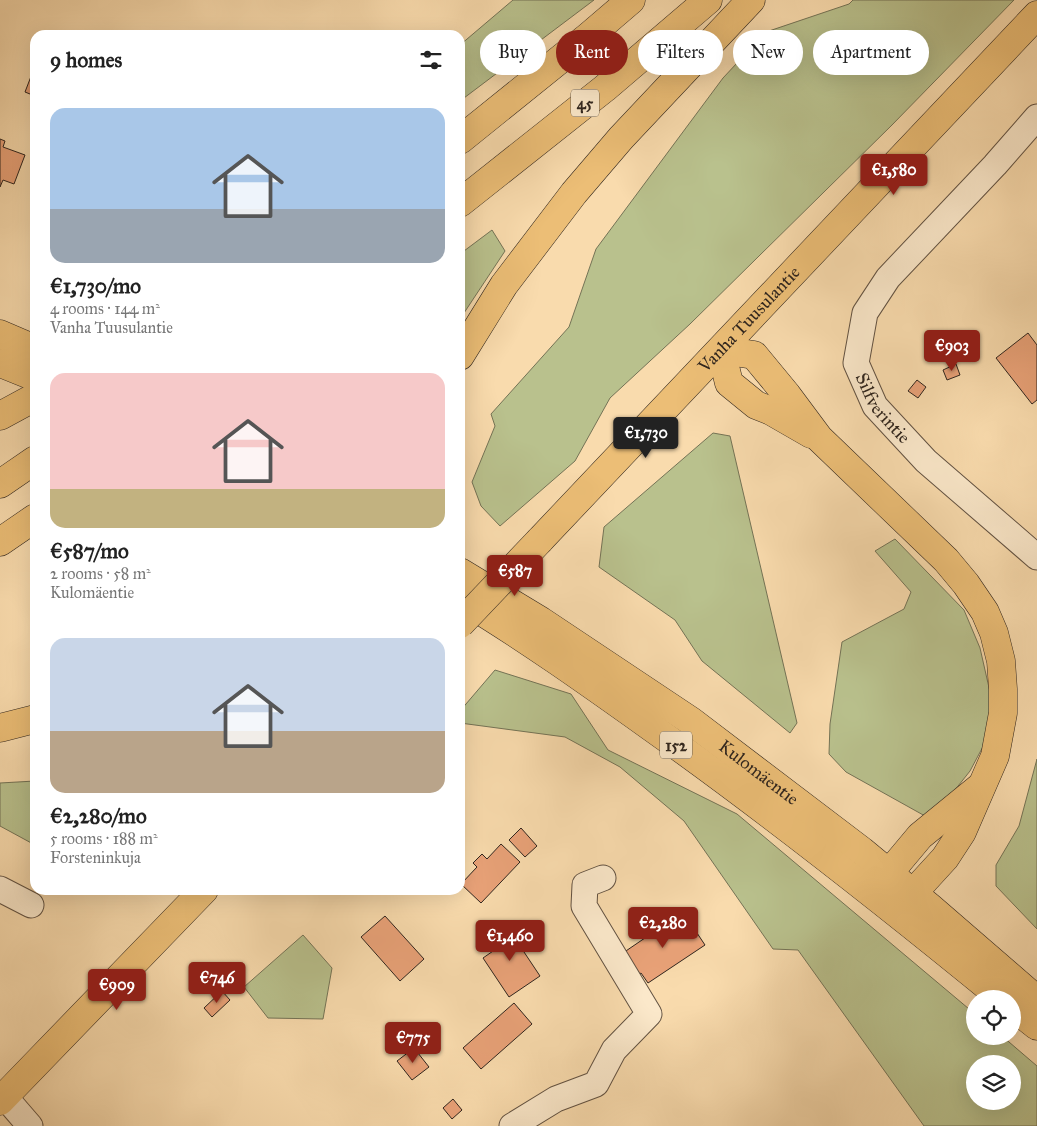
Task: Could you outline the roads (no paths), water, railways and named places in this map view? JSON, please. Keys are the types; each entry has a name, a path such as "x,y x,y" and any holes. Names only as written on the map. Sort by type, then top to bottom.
{"main road":[{"path":"596,30 631,0"},
{"name":"45","path":"465,199 605,88 708,0"},
{"path":"465,348 504,285 574,193 627,131 751,0"},
{"name":"Vanha Tuusulantie","path":"465,619 1037,15"},
{"path":"465,112 556,56"},
{"path":"465,136 556,63"},
{"path":"819,438 771,411 756,405 729,383 721,350 754,355 787,394 819,438 946,560 966,584 985,612 994,633 1001,662 1003,713 995,756 984,782 962,832 945,858 913,893 885,902 889,873 920,836 984,782"},
{"path":"0,363 30,375"},
{"path":"0,416 30,400"},
{"path":"0,484 30,463"},
{"path":"0,542 30,521"},
{"name":"Kulomäentie","path":"465,575 541,621 691,722 889,873 1037,1000"},
{"name":"Kulomäentie","path":"465,601 560,662 741,791 885,902 992,990"},
{"path":"0,728 30,720"},
{"path":"2,1099 199,895"},
{"path":"1021,1013 1037,1026"}],"street":[{"name":"Silfverintie","path":"1037,117 995,165 888,278 865,312 856,362 874,406 926,461 1037,556"},
{"path":"512,1126 556,1099 596,1084 614,1050 649,1014 584,906 585,885 603,878"},
{"path":"0,889 31,905"},
{"path":"2,1099 30,1126"}]}
